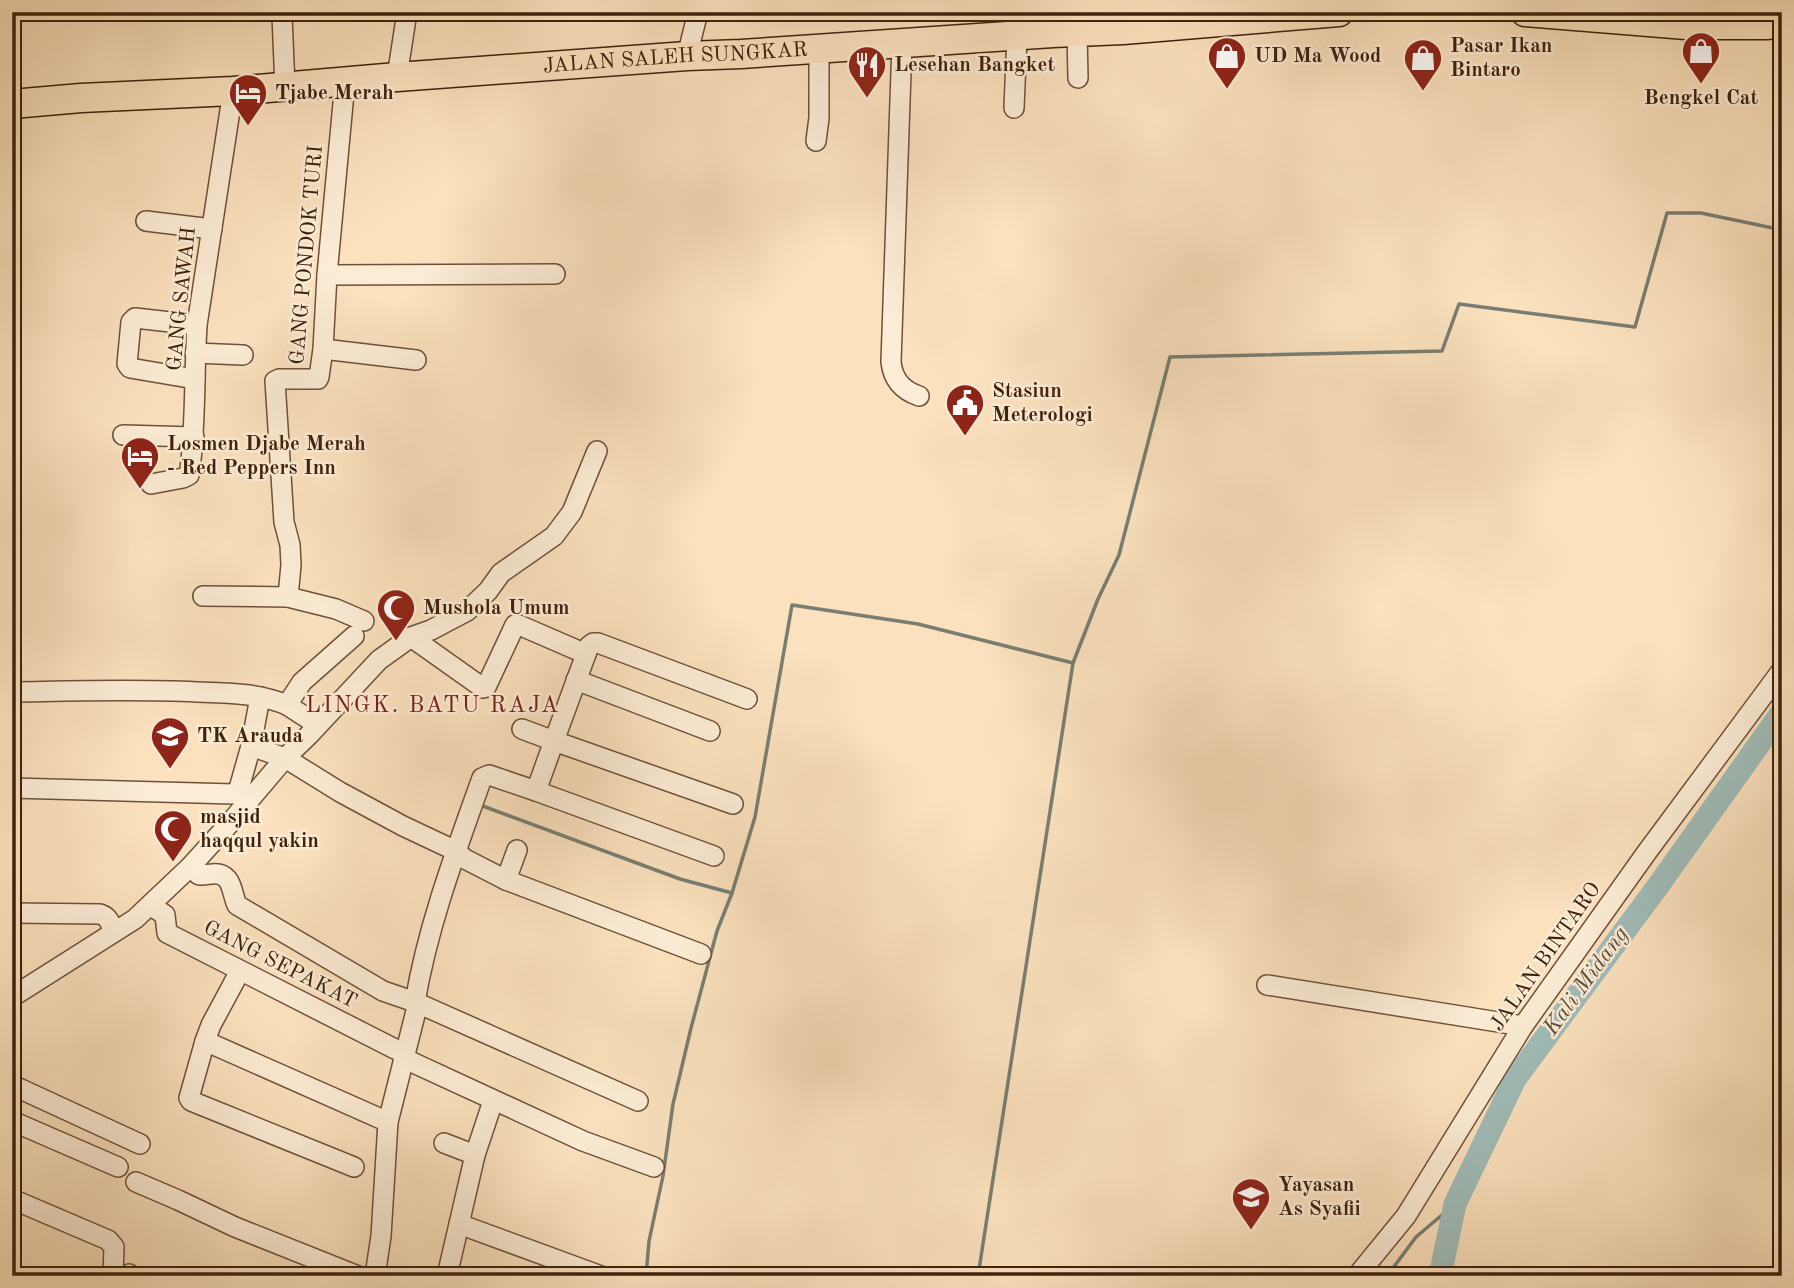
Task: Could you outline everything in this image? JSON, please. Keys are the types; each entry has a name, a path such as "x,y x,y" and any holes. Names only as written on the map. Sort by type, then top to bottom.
{"highway":[{"name":"JALAN SALEH SUNGKAR","path":"13,104 233,91 687,56 1122,30 1339,12"},
{"path":"1525,12 1668,18 1699,25 1782,23"}],"street":[{"path":"397,77 407,12"},
{"path":"687,56 698,12"},
{"path":"282,16 285,87"},
{"path":"1077,32 1078,78"},
{"path":"1014,108 1017,36"},
{"path":"902,43 891,362 892,372 901,386 919,396"},
{"path":"816,141 819,118 819,49"},
{"name":"GANG PONDOK TURI","path":"288,597 290,545 284,522 275,381 318,380 323,349 345,82"},
{"name":"GANG SAWAH","path":"151,484 189,475 194,437 197,326 233,91"},
{"path":"12,116 13,104"},
{"path":"146,221 212,229"},
{"path":"327,275 555,274"},
{"path":"195,379 130,368 127,364 131,322 135,318 197,326"},
{"path":"323,349 416,360"},
{"path":"195,352 243,355"},
{"path":"123,435 194,437"},
{"path":"12,997 135,919 190,867 285,758 379,660 411,637 467,611 488,591 500,573 554,536 572,512 597,451"},
{"path":"203,596 288,597 336,608 359,628 302,682 287,705"},
{"path":"411,637 484,688 515,625 586,654"},
{"path":"536,791 589,646 593,643 747,699"},
{"name":"JALAN BINTARO","path":"1357,1276 1406,1216 1523,1026 1782,670"},
{"path":"576,680 710,731"},
{"path":"12,692 110,690 250,694 272,698 318,725"},
{"path":"12,788 234,794 238,791 251,746 260,697"},
{"path":"522,729 733,804"},
{"path":"251,746 285,758 340,792 506,880 701,954"},
{"path":"375,1276 381,1236 388,1122 430,934 460,854 482,778 489,775 714,856"},
{"path":"506,880 517,850"},
{"path":"190,867 199,875 219,875 228,880 237,905 383,991 638,1101"},
{"name":"GANG SEPAKAT","path":"150,905 165,915 167,933 240,971 493,1101 583,1141 654,1167"},
{"path":"12,913 100,914 110,921 112,932"},
{"path":"240,971 211,1025 189,1098 354,1167"},
{"path":"1266,985 1523,1026"},
{"path":"205,1041 388,1122"},
{"path":"12,1085 140,1144"},
{"path":"447,1276 475,1155 493,1101"},
{"path":"12,1121 118,1167"},
{"path":"444,1143 475,1155"},
{"path":"136,1182 235,1227 358,1276"},
{"path":"12,1199 108,1240 114,1247 125,1275"},
{"path":"459,1224 601,1276"}],"waterway":[{"path":"978,1276 1073,663 1119,555 1170,357 1442,351 1459,304 1635,327 1667,213 1701,213 1782,230"},
{"path":"480,805 680,879 732,893 755,817 792,605 918,624 1073,663"},
{"name":"Kali Midang","path":"1440,1276 1455,1204 1515,1079 1782,712"},
{"path":"646,1276 649,1241 663,1176 673,1104 717,931 732,893"},
{"path":"1387,1276 1416,1237 1455,1204"}],"place":[{"name":"Bengkel Cat","path":"1701,85"},
{"name":"UD Ma Wood","path":"1227,90"},
{"name":"Pasar Ikan Bintaro","path":"1423,92"},
{"name":"Lesehan Bangket","path":"867,99"},
{"name":"Tjabe Merah","path":"248,127"},
{"name":"Stasiun Meterologi","path":"965,437"},
{"name":"Losmen Djabe Merah - Red Peppers Inn","path":"140,490"},
{"name":"Mushola Umum","path":"396,642"},
{"name":"TK Arauda","path":"170,770"},
{"name":"masjid haqqul yakin","path":"173,863"},
{"name":"Yayasan As Syafii","path":"1251,1231"}],"district":[{"name":"LINGK. BATU RAJA","path":"433,705"}]}
